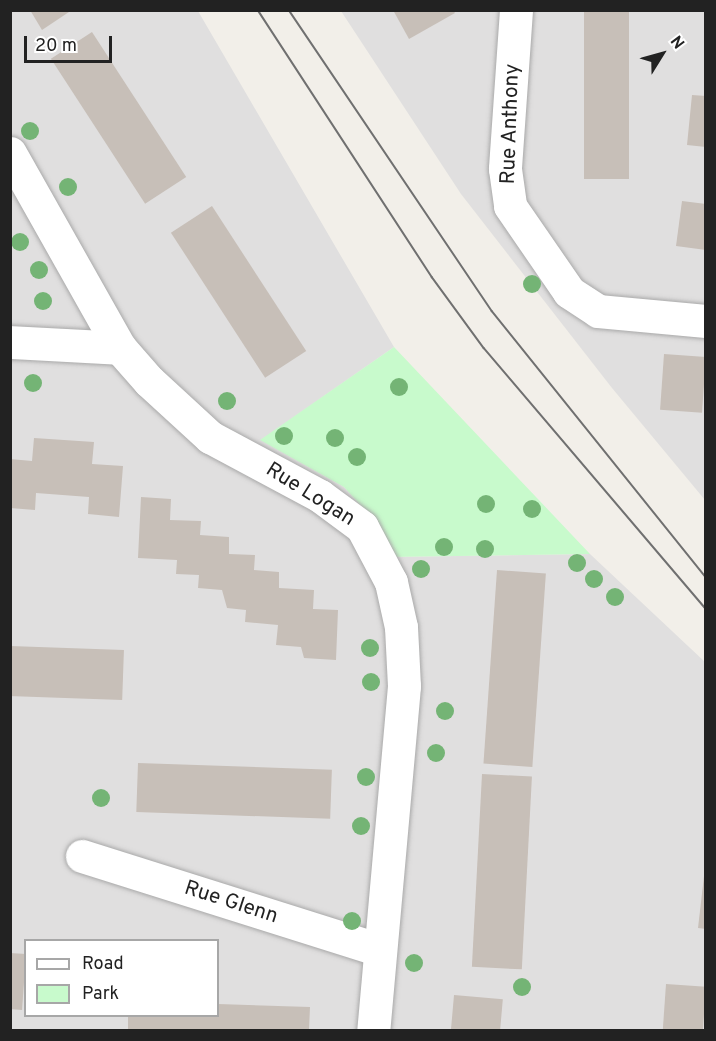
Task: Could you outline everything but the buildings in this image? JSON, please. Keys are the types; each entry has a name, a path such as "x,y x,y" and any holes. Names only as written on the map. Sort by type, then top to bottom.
{"street":[{"name":"Rue Anthony","path":"516,10 505,169 510,206 569,292 598,311 705,321"},
{"name":"Rue Logan","path":"10,153 120,348 149,381 210,437 320,496 362,527 391,582 401,627 404,686 373,1030"},
{"path":"10,342 120,348"},
{"name":"Rue Glenn","path":"82,856 380,950"}],"shaded area":[{"path":"10,11 198,11 394,347 261,440 344,487 371,517 388,557 590,554 705,662 705,1030 11,1030"},
{"path":"341,11 705,11 705,500 612,388 461,194"}],"green space":[{"path":"394,347 590,554 388,557 371,517 344,487 260,440"}],"tram line":[{"path":"258,10 432,277 484,348 706,609"},
{"path":"289,10 492,311 706,577"}]}
